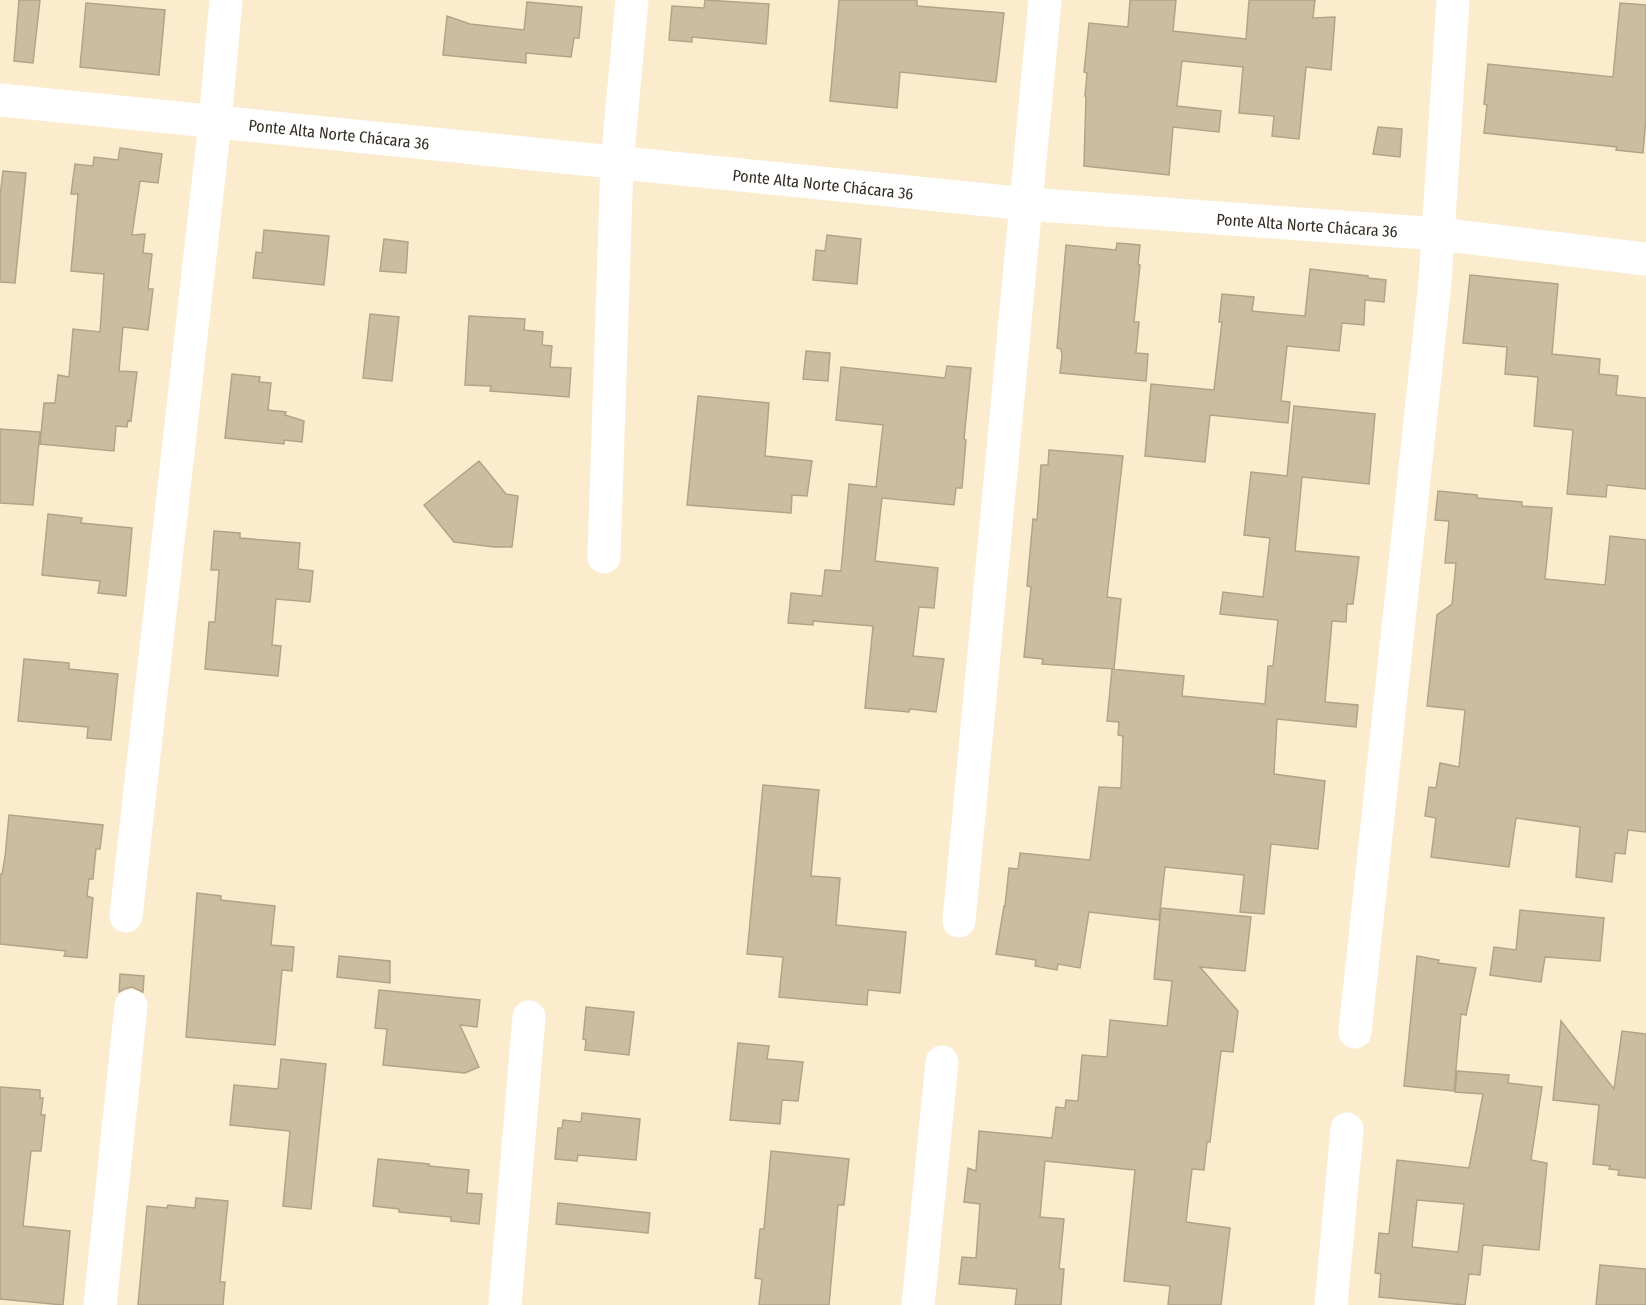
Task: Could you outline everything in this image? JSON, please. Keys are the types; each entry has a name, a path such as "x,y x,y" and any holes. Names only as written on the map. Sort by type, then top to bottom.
{"street":[{"path":"126,916 215,122 226,0"},
{"path":"604,556 617,163 632,0"},
{"path":"959,921 1045,0"},
{"path":"1355,1032 1435,282 1453,0"},
{"name":"Ponte Alta Norte Chácara 36","path":"0,100 1027,204 1438,234 1646,259"},
{"path":"100,1305 131,1006"},
{"path":"505,1305 530,1017"},
{"path":"918,1305 942,1062"},
{"path":"1331,1305 1347,1129"}],"building":[{"path":"19,0 40,0 33,63 14,61"},
{"path":"705,0 769,4 766,44 692,37 692,42 669,40 672,6 704,8"},
{"path":"839,0 917,0 917,6 1004,13 996,82 900,72 897,108 830,101"},
{"path":"1130,0 1176,0 1173,31 1246,39 1249,0 1315,0 1313,18 1335,17 1331,70 1306,67 1299,139 1272,136 1274,116 1239,113 1243,67 1182,61 1177,106 1221,111 1219,132 1173,127 1169,175 1084,166 1087,73 1084,72 1089,23 1128,27"},
{"path":"527,2 582,7 579,38 574,38 571,57 526,53 526,63 443,55 447,16 470,24 524,30"},
{"path":"86,3 165,10 159,75 80,67"},
{"path":"1620,3 1646,5 1646,117 1643,153 1616,150 1617,147 1484,133 1488,64 1613,77"},
{"path":"1378,127 1402,129 1400,157 1373,154"},
{"path":"120,148 162,154 158,183 140,181 132,235 145,234 143,253 152,254 148,289 153,289 148,330 123,327 119,371 137,372 131,421 128,420 127,427 116,426 114,451 40,444 44,403 55,403 58,375 69,377 73,329 100,332 104,274 71,271 78,194 71,194 75,164 93,166 94,157 118,160"},
{"path":"3,171 26,173 15,283 0,282 0,196"},
{"path":"264,230 329,236 324,285 253,278 256,252 262,253"},
{"path":"827,235 861,239 857,284 813,280 816,250 825,251"},
{"path":"384,239 408,242 406,273 380,271"},
{"path":"1117,243 1140,245 1134,322 1139,322 1136,353 1148,354 1146,381 1060,373 1062,355 1061,349 1057,348 1066,245 1116,250"},
{"path":"1310,269 1386,280 1384,302 1365,300 1364,325 1342,323 1339,351 1287,346 1281,401 1290,402 1288,423 1210,415 1205,462 1145,456 1151,384 1214,390 1222,322 1219,322 1222,294 1254,297 1252,311 1305,316"},
{"path":"1470,275 1558,284 1552,354 1600,359 1599,374 1618,376 1616,395 1646,398 1646,489 1607,485 1606,497 1567,494 1573,430 1534,426 1538,377 1505,374 1507,347 1463,343"},
{"path":"370,314 399,317 392,381 363,378"},
{"path":"469,316 525,319 524,330 543,332 542,345 552,346 550,367 571,368 569,397 490,391 491,386 465,385"},
{"path":"806,351 830,353 828,381 803,379"},
{"path":"947,366 971,368 962,488 956,488 954,505 882,498 875,561 938,568 934,608 919,607 913,656 944,659 936,712 865,708 873,626 813,621 813,625 788,623 791,593 822,596 825,570 841,571 849,484 876,487 883,425 836,420 841,367 945,378"},
{"path":"232,374 260,377 259,382 271,383 268,410 286,412 285,415 304,421 302,442 284,440 284,444 225,438"},
{"path":"698,396 769,403 765,456 812,461 807,496 792,495 791,513 687,505"},
{"path":"1294,406 1375,414 1369,484 1302,477 1295,551 1359,557 1353,604 1347,604 1346,622 1332,621 1325,702 1358,705 1356,727 1277,719 1274,774 1325,781 1318,849 1271,844 1264,914 1240,912 1244,875 1165,867 1159,920 1089,912 1080,968 1058,964 1057,970 1035,966 1036,960 996,954 1009,868 1018,869 1020,853 1090,860 1099,787 1121,788 1123,736 1118,735 1119,722 1107,721 1112,669 1184,676 1182,696 1265,704 1268,666 1273,666 1278,620 1220,614 1223,592 1263,597 1270,538 1244,535 1251,472 1287,476"},
{"path":"0,429 40,432 33,505 0,503"},
{"path":"1049,450 1123,456 1107,597 1121,599 1114,669 1042,664 1043,659 1024,657 1031,587 1027,586 1033,519 1037,520 1041,465 1048,465"},
{"path":"479,461 506,494 518,496 512,547 454,542 424,505"},
{"path":"1438,491 1477,495 1477,498 1522,502 1522,506 1552,508 1545,579 1605,585 1610,536 1646,540 1646,832 1628,830 1625,854 1615,853 1612,882 1576,877 1580,827 1516,818 1509,867 1431,857 1436,818 1425,816 1429,787 1436,788 1440,763 1459,767 1465,710 1427,706 1437,615 1452,604 1456,563 1445,563 1449,521 1435,520"},
{"path":"48,514 82,518 81,523 132,528 126,596 98,593 100,581 42,575"},
{"path":"214,531 240,533 240,538 300,543 298,569 313,571 310,602 276,599 272,645 281,646 278,676 205,669 209,622 215,622 219,570 211,570"},
{"path":"24,659 69,663 69,669 118,674 111,740 87,738 88,727 18,721"},
{"path":"763,785 819,790 811,876 840,878 836,925 906,932 900,993 868,990 867,1005 779,997 783,957 747,954"},
{"path":"9,815 103,825 100,849 96,849 93,879 89,879 87,896 93,898 87,958 64,956 66,951 0,944 0,874 2,874 5,857"},
{"path":"197,893 221,896 221,900 275,906 271,945 294,947 292,971 282,970 275,1045 186,1037"},
{"path":"1161,908 1251,917 1245,971 1200,967 1238,1011 1233,1052 1221,1051 1210,1142 1207,1142 1204,1170 1192,1169 1186,1222 1230,1228 1221,1305 1168,1305 1170,1286 1124,1281 1135,1170 1045,1161 1040,1217 1064,1219 1059,1269 1064,1269 1061,1305 1015,1305 1017,1289 959,1284 962,1257 976,1258 980,1204 964,1202 968,1168 976,1171 979,1131 1052,1138 1056,1107 1065,1108 1066,1100 1078,1101 1082,1055 1107,1057 1110,1020 1167,1026 1172,981 1154,979"},
{"path":"1520,910 1604,918 1600,961 1545,957 1541,982 1490,975 1494,947 1516,950"},
{"path":"339,956 390,961 390,983 337,977"},
{"path":"1417,956 1439,960 1438,963 1476,968 1466,1015 1461,1014 1454,1091 1404,1086"},
{"path":"120,974 144,976 143,992 132,987 119,992"},
{"path":"379,990 480,1000 477,1027 460,1025 479,1067 465,1073 383,1065 387,1029 375,1028"},
{"path":"586,1007 634,1012 629,1055 585,1050 586,1040 583,1039"},
{"path":"1561,1021 1614,1089 1622,1031 1646,1034 1646,1178 1618,1175 1619,1170 1609,1169 1610,1166 1593,1164 1599,1105 1553,1100"},
{"path":"738,1043 769,1046 767,1059 803,1062 798,1101 782,1100 780,1124 730,1120"},
{"path":"281,1059 326,1064 311,1209 283,1206 290,1131 230,1125 234,1085 278,1089"},
{"path":"1457,1071 1509,1075 1508,1083 1542,1087 1531,1160 1547,1163 1539,1250 1483,1245 1480,1275 1469,1274 1465,1305 1379,1297 1381,1274 1375,1273 1379,1233 1389,1234 1397,1160 1469,1168 1483,1094 1455,1092","holes":["1417,1200 1464,1204 1458,1252 1412,1247"]},
{"path":"0,1087 40,1090 40,1098 43,1098 41,1115 45,1115 41,1151 31,1151 23,1226 70,1231 63,1305 0,1299"},
{"path":"582,1113 640,1119 636,1160 578,1155 577,1161 555,1159 558,1128 562,1128 563,1120 581,1122"},
{"path":"771,1151 849,1159 844,1205 838,1205 829,1305 759,1305 762,1279 755,1278 760,1229 764,1229"},
{"path":"378,1159 469,1170 467,1193 482,1194 479,1224 451,1221 451,1217 399,1212 399,1209 373,1206"},
{"path":"196,1198 228,1201 220,1282 225,1282 223,1305 138,1305 147,1206 167,1208 168,1205 195,1208"},
{"path":"558,1203 650,1213 648,1233 556,1224"},
{"path":"1600,1265 1646,1269 1646,1305 1596,1305"}]}
